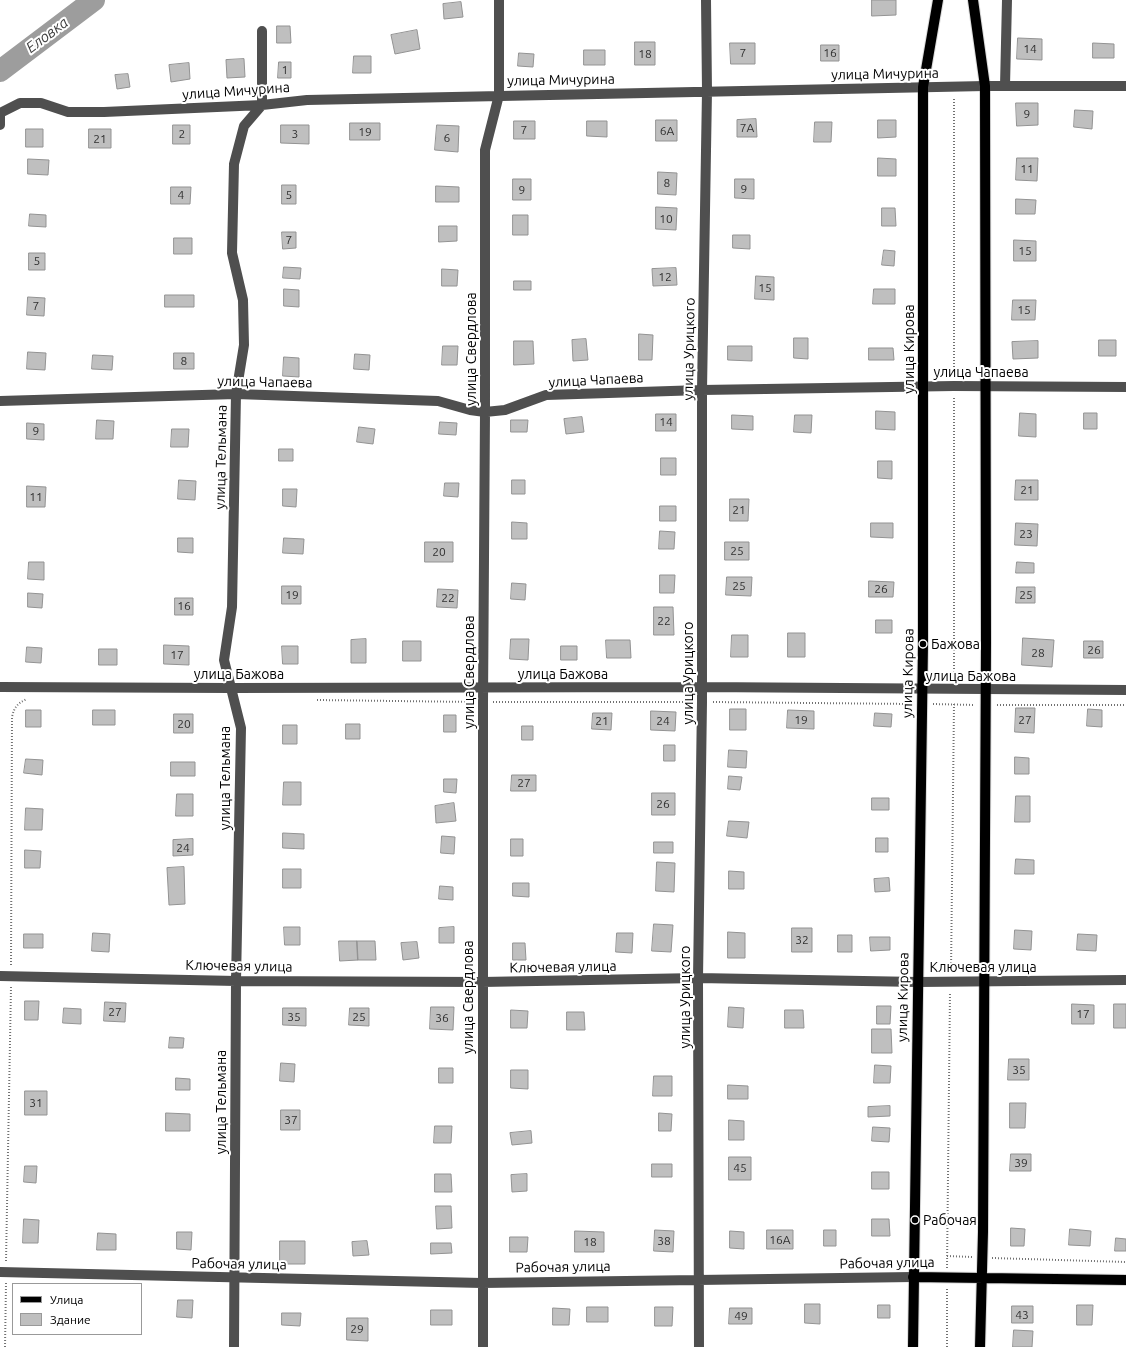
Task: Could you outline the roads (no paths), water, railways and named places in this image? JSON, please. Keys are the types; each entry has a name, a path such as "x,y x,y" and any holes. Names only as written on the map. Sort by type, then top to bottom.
{"main road":[{"name":"улица Кирова","path":"913,1347 922,704 923,87 938,0"},
{"path":"973,0 985,86 986,386 984,981 980,1347"},
{"name":"Рабочая улица","path":"914,1277 1126,1280"}],"street":[{"name":"улица Свердлова","path":"483,1347 482,982 485,150 499,95 499,0"},
{"name":"улица Урицкого","path":"699,1347 698,978 702,702 702,390 707,91 706,0"},
{"path":"1005,86 1007,0"},
{"path":"262,30 262,105"},
{"name":"улица Мичурина","path":"0,114 20,103 41,103 68,112 104,112 262,105 307,100 499,95 985,86 1126,86"},
{"name":"улица Тельмана","path":"234,1347 236,981 241,728 224,660 232,607 236,394 244,345 243,300 232,253 234,164 244,126 262,105"},
{"path":"0,114 0,125"},
{"name":"улица Чапаева","path":"0,401 236,394 438,401 470,410 485,412 505,410 546,395 702,390 923,386 1126,387"},
{"name":"улица Бажова","path":"0,687 702,687 922,690 1126,690"},
{"name":"Ключевая улица","path":"0,976 236,981 482,982 698,978 918,982 1126,980"},
{"name":"Рабочая улица","path":"3,1273 482,1283 914,1277"}],"waterway":[{"name":"Еловка","path":"0,71 94,0"}],"place":[{"name":"Бажова","path":"923,644"},
{"name":"Рабочая","path":"915,1220"}]}
